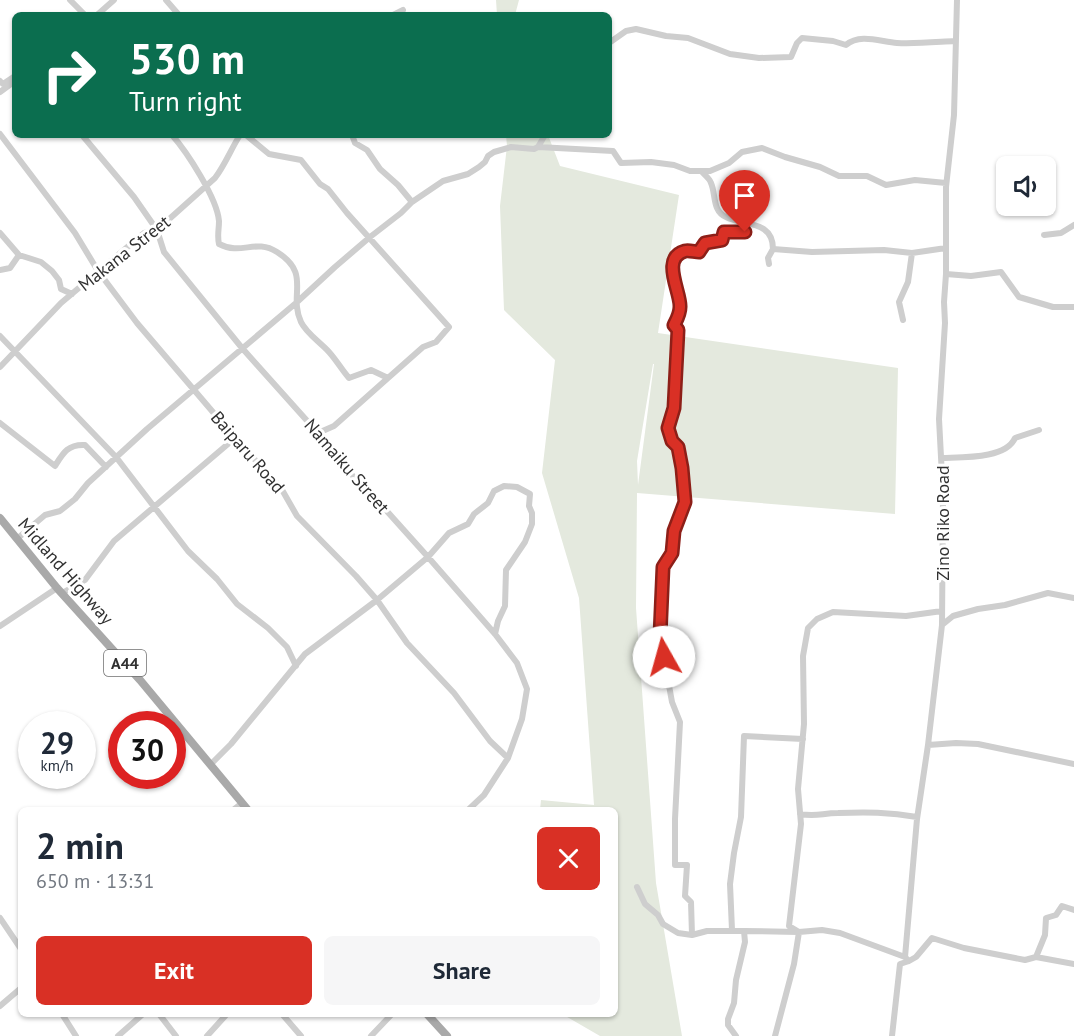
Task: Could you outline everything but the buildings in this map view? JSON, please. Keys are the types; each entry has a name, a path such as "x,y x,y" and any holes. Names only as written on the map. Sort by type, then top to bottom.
{"main road":[{"name":"Midland Highway","path":"0,518 245,807"},
{"path":"430,1017 447,1036"}],"street":[{"path":"70,0 82,12"},
{"path":"100,12 114,0"},
{"path":"166,0 176,12"},
{"name":"Zino Riko Road","path":"892,1036 900,964 907,959 917,817 942,625 942,458 939,419 945,323 946,183 954,114 957,0"},
{"path":"399,12 403,10"},
{"path":"612,41 626,31 636,29 688,38 730,54 759,58 791,57 802,38 833,41 846,45 850,42 870,39 897,43 955,41"},
{"path":"0,81 3,84 12,78"},
{"path":"0,92 12,83"},
{"name":"Baiparu Road","path":"0,134 75,233 98,271 137,323 281,488 297,516 377,600 408,643 454,693 490,741 508,758"},
{"name":"Namaiku Street","path":"85,138 134,197 157,230 164,252 242,348 318,433 339,462 428,557 517,663 527,689 522,719 508,758 484,795 471,807"},
{"path":"174,138 205,186 219,221 217,236 219,244 230,250 267,246 286,258 296,273 299,284 296,303 302,324 349,378 371,370 388,378"},
{"name":"Makana Street","path":"0,367 98,271 144,233 157,230 205,186 222,169 238,138"},
{"path":"250,138 269,154 301,160 449,327 436,342 423,347 334,426 318,433"},
{"path":"353,138 355,143 367,150 380,169 412,202"},
{"path":"537,147 543,138"},
{"path":"18,538 45,515 60,512 147,429 412,202 432,186 473,170 494,152 512,147 613,151 621,163 651,162 702,172 729,163 742,152 762,148 820,167 839,176 867,176 886,185 915,180 946,183"},
{"path":"702,172 711,183 715,205 724,217 756,225 768,234 773,243 768,264"},
{"path":"692,935 691,902 685,896 687,865 675,865 680,722 672,702 660,636 663,567 672,553 674,531 685,502 678,447 672,441 668,428 674,408 677,373 678,330 674,325 681,306 673,278 673,266 676,257 686,251 699,252 705,243 722,240 724,232 745,232 747,222"},
{"path":"1044,235 1061,232 1074,225"},
{"path":"0,233 19,255 41,262 59,280 61,289 72,294"},
{"path":"772,249 812,252 884,250 912,253 946,248"},
{"path":"903,320 899,302 908,282 912,253"},
{"path":"0,270 10,268 19,255"},
{"path":"946,274 971,276 1000,272 1019,297 1053,307 1074,308"},
{"path":"0,336 116,457 189,551 217,579 237,604 268,628 287,647 296,666"},
{"path":"0,423 55,466 67,448 85,445 106,467"},
{"path":"942,458 976,456 1005,450 1015,438 1039,430"},
{"path":"0,626 61,590 85,580 114,541 235,438"},
{"path":"211,764 231,744 305,654 377,600 428,557 449,533 468,524 474,514 488,503 494,491 504,486 517,487 530,494 532,524 525,542 506,570 505,606 495,634"},
{"path":"942,625 953,616 1023,601 1048,592 1074,598"},
{"path":"799,932 789,926 800,814 798,789 803,739 803,656 808,628 817,619 833,612 906,616 942,611"},
{"path":"732,930 730,884 742,809 744,736 803,739"},
{"path":"928,745 978,744 1074,764"},
{"path":"237,807 242,803"},
{"path":"800,814 814,817 831,813 890,812 917,817"},
{"path":"636,886 645,904 658,915 663,924 678,933 692,935 707,931 732,930 799,932 822,930 840,933 907,959 916,957 932,938 964,948 1025,960 1036,957 1074,964"},
{"path":"1036,957 1045,936 1046,918 1056,915 1062,906 1074,910"},
{"path":"0,918 18,945"},
{"path":"736,1036 728,1025 728,1019 734,1003 736,980 745,942 744,931"},
{"path":"775,1036 794,964 799,932"},
{"path":"0,1006 18,991"},
{"path":"64,1017 76,1036"},
{"path":"118,1036 140,1017"},
{"path":"161,1017 176,1036"},
{"path":"207,1036 224,1017"},
{"path":"285,1017 301,1036"},
{"path":"371,1036 389,1017"}],"shaded area":[{"path":"496,0 519,0 516,12 497,12"},
{"path":"506,138 549,138 560,166 679,195 658,333 898,368 895,514 637,493 636,608 656,883 682,1036 600,1036 567,1017 618,1017 618,807 540,807 541,800 594,805 579,598 542,473 555,360 504,310 500,206","holes":["654,364 638,485 637,461"]}],"route":[{"path":"664,657 660,636 663,567 672,553 674,531 685,502 685,486 678,447 672,441 668,428 674,408 677,373 678,330 674,325 681,306 673,278 673,266 676,257 686,251 699,252 705,243 722,240 724,232 745,232"}]}
